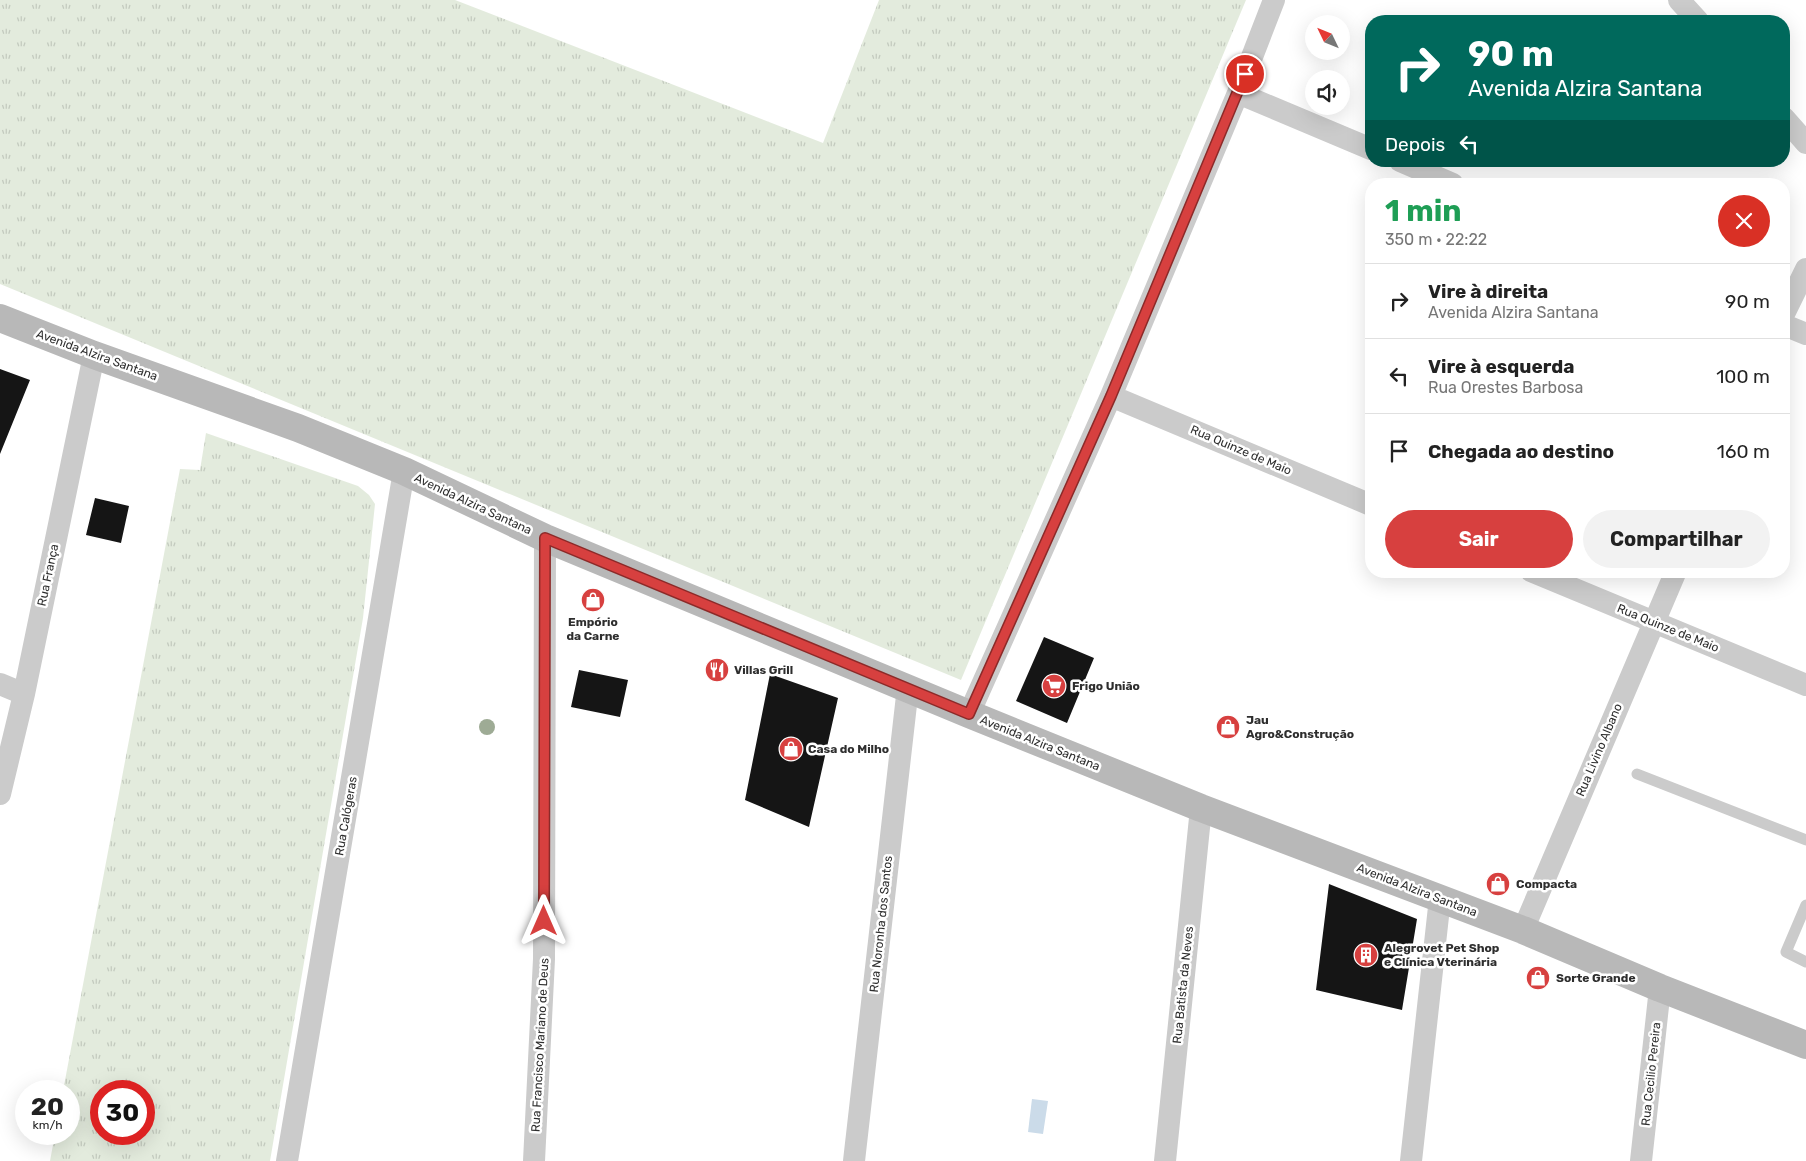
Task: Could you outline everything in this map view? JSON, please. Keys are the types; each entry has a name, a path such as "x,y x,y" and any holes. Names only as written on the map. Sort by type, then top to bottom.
{"main road":[{"name":"Avenida Alzira Santana","path":"0,318 94,355 298,428 404,471 545,538 908,687 969,714 1201,808 1523,930 1660,988 1805,1043"}],"street":[{"path":"969,714 1111,396 1238,93 1274,0"},
{"path":"1679,0 1693,15"},
{"path":"1238,93 1365,146"},
{"path":"1790,125 1806,143"},
{"path":"1414,167 1438,178"},
{"path":"1790,302 1806,269"},
{"path":"1790,327 1806,334"},
{"name":"Rua França","path":"0,794 24,694 94,355"},
{"name":"Rua Quinze de Maio","path":"1111,396 1365,502"},
{"name":"Rua Calógeras","path":"287,1161 404,471"},
{"name":"Rua Francisco Mariano de Deus","path":"534,1161 544,959 545,538"},
{"name":"Rua Quinze de Maio","path":"1548,578 1806,685"},
{"name":"Rua Livino Albano","path":"1523,930 1673,578"},
{"path":"0,684 24,694"},
{"name":"Rua Noronha dos Santos","path":"854,1161 908,687"},
{"name":"Rua Batista da Neves","path":"1165,1161 1201,808"},
{"path":"1411,1161 1440,898"},
{"name":"Rua Cecilio Pereira","path":"1642,1161 1660,988"}],"lane":[{"path":"1638,774 1806,840"},
{"path":"1806,905 1786,952 1806,962"}],"green space":[{"path":"0,0 455,0 823,143 879,0 1246,0 961,680 0,284"},
{"path":"206,433 358,486 369,495 375,504 363,618 270,1161 50,1161 53,1145 80,1145 80,1080 65,1080 180,469 200,470"}],"water":[{"path":"1032,1099 1048,1101 1043,1134 1028,1132"}],"building":[{"path":"0,369 30,380 0,454"},
{"path":"95,498 129,506 121,543 86,535"},
{"path":"1044,637 1094,658 1067,723 1016,701"},
{"path":"579,670 628,680 620,717 571,707"},
{"name":"Casa do Milho","path":"770,674 838,698 809,827 745,800"},
{"name":"Alegrovet Pet Shop e Clínica Vterinária","path":"1329,884 1417,919 1402,1010 1316,990"}],"place":[{"name":"Empório da Carne","path":"593,600"},
{"name":"Villas Grill","path":"717,670"},
{"name":"Frigo União","path":"1054,686"},
{"name":"Jau Agro&Construção","path":"1228,727"},
{"name":"Casa do Milho","path":"791,749"},
{"name":"Compacta","path":"1498,884"},
{"name":"Alegrovet Pet Shop e Clínica Vterinária","path":"1366,955"},
{"name":"Sorte Grande","path":"1538,978"}],"route":[{"path":"544,921 545,538 908,687 969,714 1111,396 1245,74"}]}
